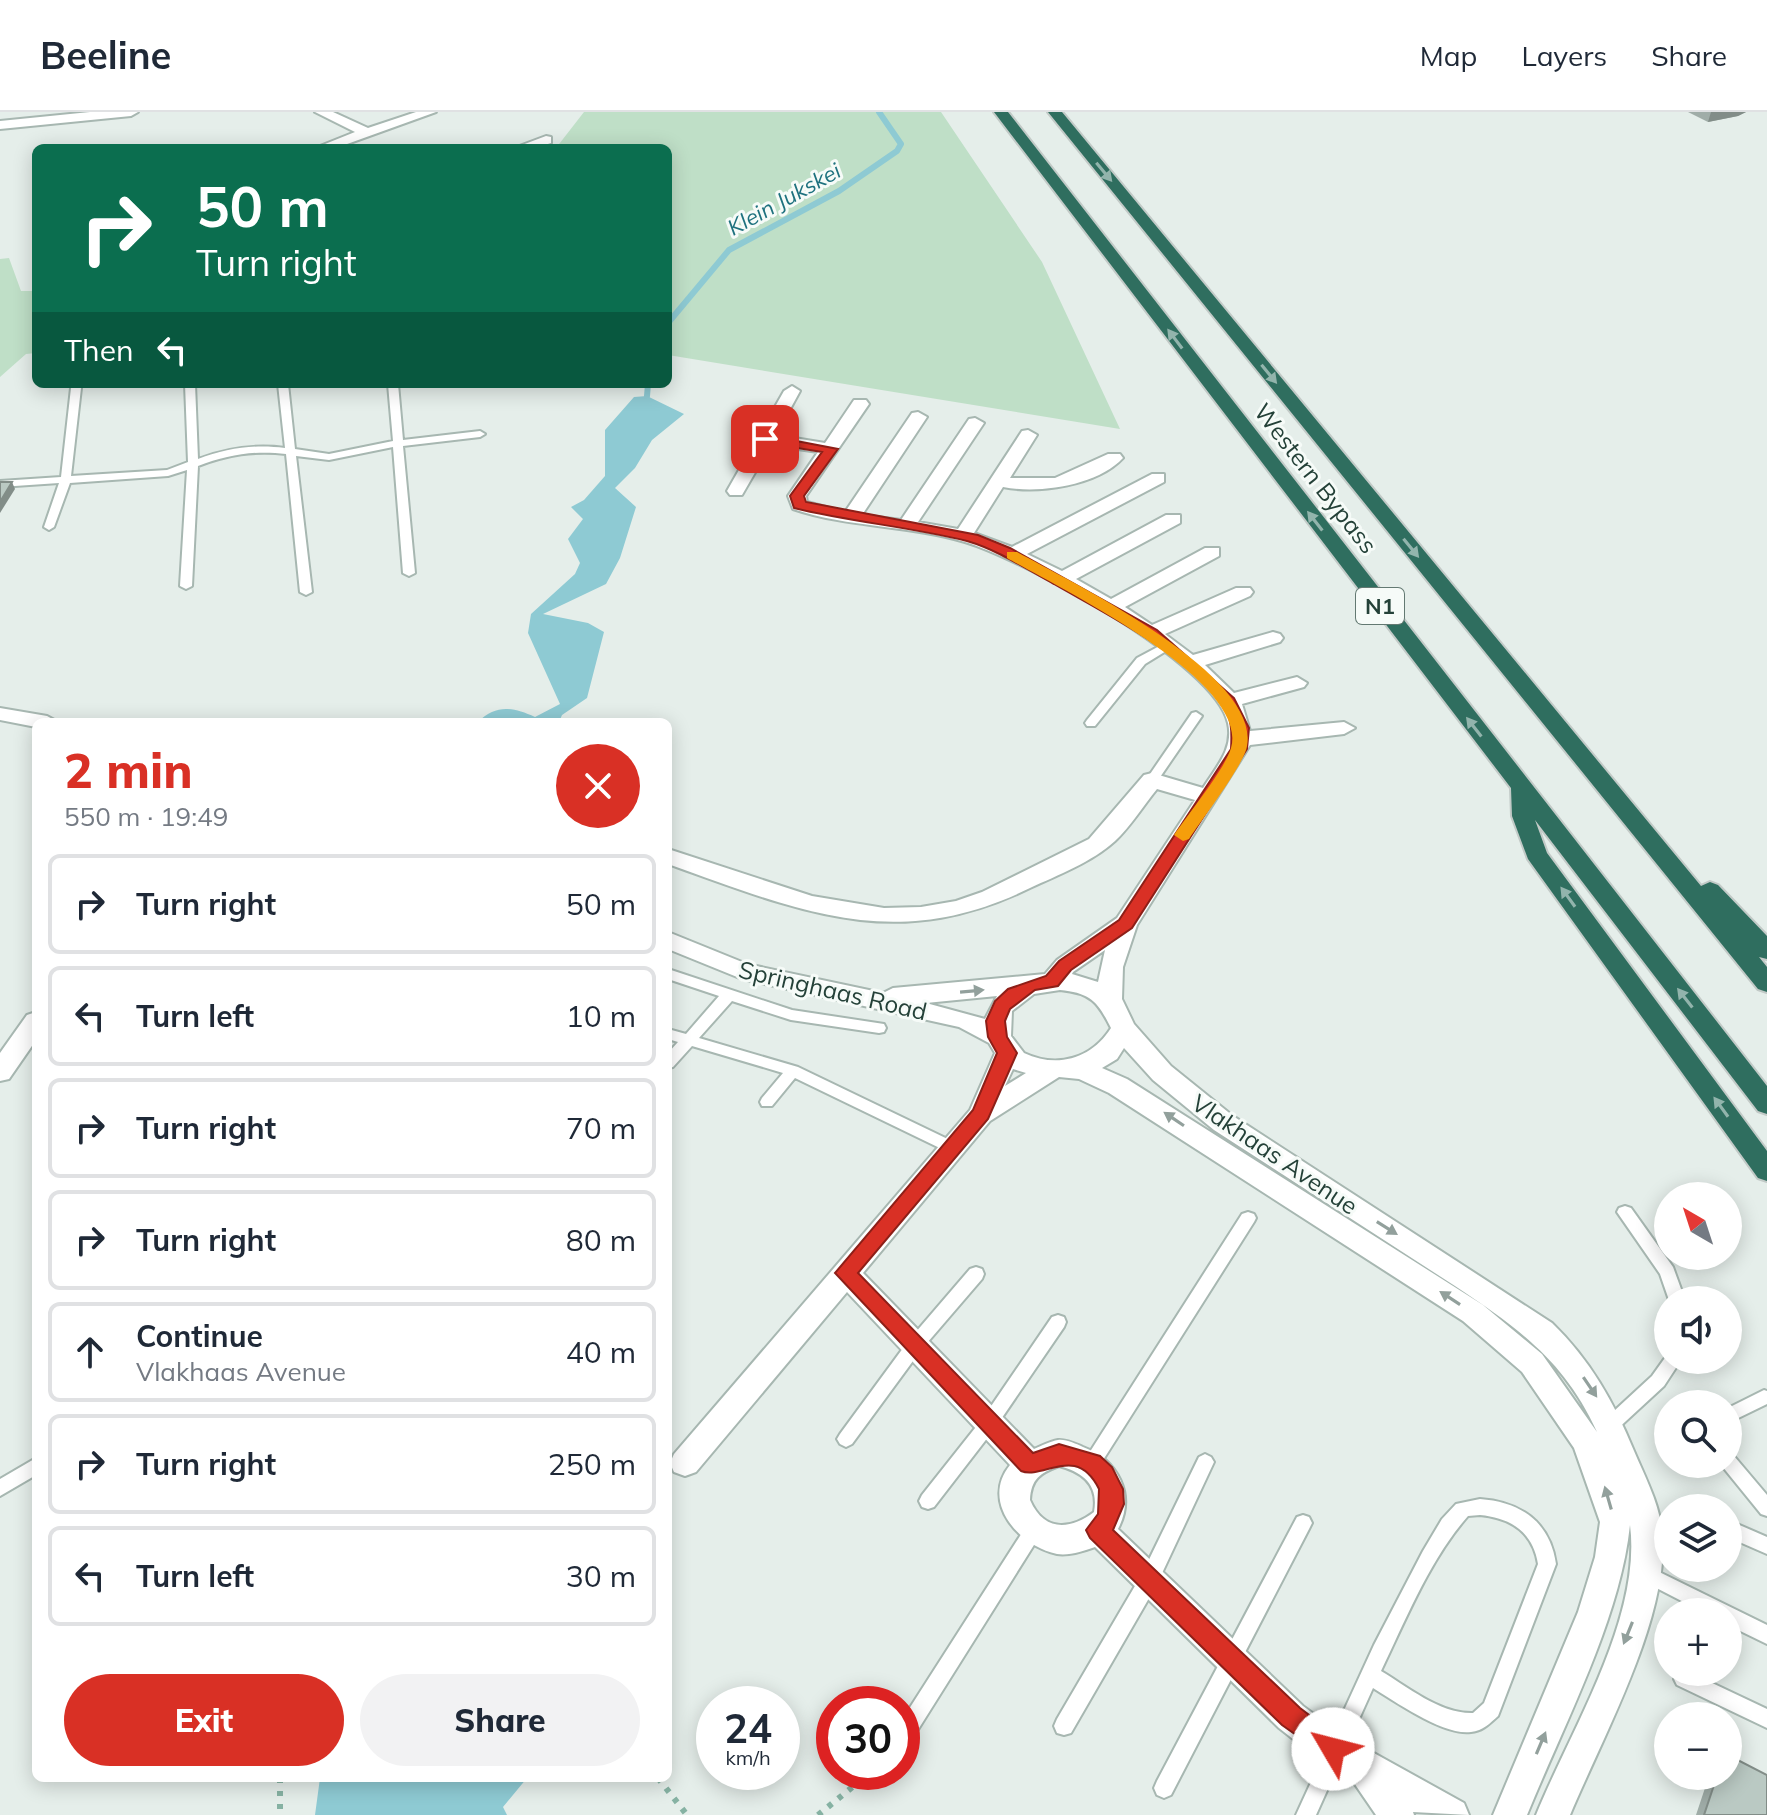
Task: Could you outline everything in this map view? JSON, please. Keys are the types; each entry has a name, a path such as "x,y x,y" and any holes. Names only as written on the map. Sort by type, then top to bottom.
{"highway":[{"name":"Western Bypass","path":"1001,112 1767,1104"},
{"name":"Western Bypass","path":"1055,112 1767,983"},
{"path":"1558,727 1767,951"},
{"path":"1522,788 1523,816 1536,854 1767,1171"}],"street":[{"path":"0,125 131,112"},
{"path":"322,112 367,133"},
{"path":"334,144 429,112"},
{"path":"534,144 546,140"},
{"path":"736,491 792,391"},
{"path":"860,404 797,496 797,503 806,508 963,536 1011,555 1060,580 1159,639 1188,663 1229,701 1241,728 1241,739 1344,728"},
{"path":"852,516 918,417"},
{"path":"906,526 975,423"},
{"path":"963,536 1028,435"},
{"path":"765,439 831,449"},
{"path":"998,481 1027,488 1049,487 1114,458"},
{"path":"1011,555 1158,478"},
{"path":"1060,580 1173,519"},
{"path":"1109,608 1212,552"},
{"path":"1159,639 1243,592"},
{"path":"1188,663 1273,638"},
{"path":"1229,701 1297,683"},
{"path":"0,714 32,719"},
{"name":"Vlakhaas Avenue","path":"1241,739 1239,749 1125,924 1111,967 1110,1000 1118,1009 1123,1029 1159,1070 1215,1118 1542,1331 1578,1370 1600,1402 1643,1511 1647,1540 1645,1573 1633,1622 1553,1815"},
{"path":"672,857 815,905 885,916 932,913 960,908 1097,844 1110,833 1152,780 1208,797"},
{"path":"981,1114 1002,1045 996,1021 1001,1006 1014,993 1042,983 1125,924"},
{"name":"Springhaas Road","path":"672,942 742,971 966,1020 1002,1045"},
{"path":"866,998 1074,983 1110,1000"},
{"path":"0,1072 32,1027"},
{"path":"1002,1045 1026,1065 1051,1070 1079,1070 1108,1053 1123,1029"},
{"path":"685,1463 981,1114 1051,1070"},
{"name":"Vlakhaas Avenue","path":"1079,1070 1118,1086 1162,1111 1473,1313 1507,1339 1556,1393 1579,1430 1603,1483 1615,1522 1611,1557 1594,1612 1510,1815"},
{"path":"846,1273 1029,1464"},
{"path":"1059,1453 1092,1463 1111,1489 1108,1519 1083,1539 1067,1542 1049,1539 1033,1531 1021,1519 1014,1505 1013,1490 1018,1475 1029,1464 1059,1453"},
{"path":"1098,1530 1291,1717 1346,1756 1452,1815"},
{"path":"1346,1756 1397,1815"}],"lane":[{"path":"49,527 66,478 76,388"},
{"path":"186,586 193,464 190,388"},
{"path":"283,388 306,592"},
{"path":"393,388 409,573"},
{"path":"0,484 168,473 221,454 245,450 329,457 397,443 480,434"},
{"path":"1091,723 1159,639"},
{"path":"1152,780 1196,716"},
{"path":"672,975 791,1015 879,1028"},
{"path":"672,1059 728,996"},
{"path":"672,1036 793,1071 953,1148"},
{"path":"767,1102 793,1071"},
{"path":"1625,1212 1667,1272 1672,1286"},
{"path":"1092,1463 1248,1218"},
{"path":"846,1439 915,1345 976,1274"},
{"path":"928,1501 989,1423 1058,1322"},
{"path":"1579,1430 1610,1428 1663,1374"},
{"path":"1742,1409 1764,1397"},
{"path":"1064,1726 1149,1580 1205,1462"},
{"path":"0,1488 32,1468"},
{"path":"1742,1478 1767,1508"},
{"path":"1306,1815 1346,1756 1370,1675 1442,1532 1460,1511 1494,1508 1523,1520 1537,1531 1544,1543 1547,1564 1491,1709 1481,1720 1467,1724 1449,1718 1370,1675"},
{"path":"1164,1788 1230,1657 1303,1523"},
{"path":"920,1709 1033,1531"},
{"path":"1742,1534 1767,1546"},
{"path":"1645,1573 1694,1598"},
{"path":"1742,1622 1767,1635"},
{"path":"1699,1686 1767,1719"}],"path":[{"path":"280,1782 280,1815"},
{"path":"661,1782 687,1815"},
{"path":"818,1815 849,1790"}],"green space":[{"path":"584,112 941,112 1042,262 1120,429 672,356 672,144 559,144"},
{"path":"9,258 21,291 32,291 32,353 26,354 0,377 0,259"}],"water":[{"path":"647,396 684,414 652,440 635,468 615,488 636,507 620,558 606,584 543,614 588,623 604,632 587,698 561,718 483,718 491,712 505,709 535,717 560,704 528,633 531,614 575,574 580,563 568,539 583,519 571,507 584,500 605,476 605,430 634,397"},
{"path":"319,1782 524,1782 503,1807 507,1815 315,1815"}],"building":[{"path":"0,482 12,482 0,502"},
{"path":"1742,1762 1767,1775 1767,1815 1704,1815 1712,1790 1742,1790"}],"waterway":[{"name":"Klein Jukskei","path":"672,318 729,250 839,191 897,151 901,144 879,112"},
{"name":"Klein Jukskei","path":"647,396 648,388"}],"slow traffic":[{"path":"1012,555 1076,588 1151,633 1229,701 1241,728 1239,749 1183,835"}],"route":[{"path":"765,439 831,449 797,496 799,505 973,538 1005,551 1076,588 1151,633 1229,701 1237,718 1241,728 1239,749 1125,924 1065,966 1052,982 1032,985 1014,993 1001,1006 996,1021 998,1037 1007,1053 981,1114 846,1273 1029,1464 1043,1456 1059,1453 1092,1463 1104,1475 1111,1489 1112,1504 1108,1519 1098,1530 1291,1717 1333,1749"}]}
